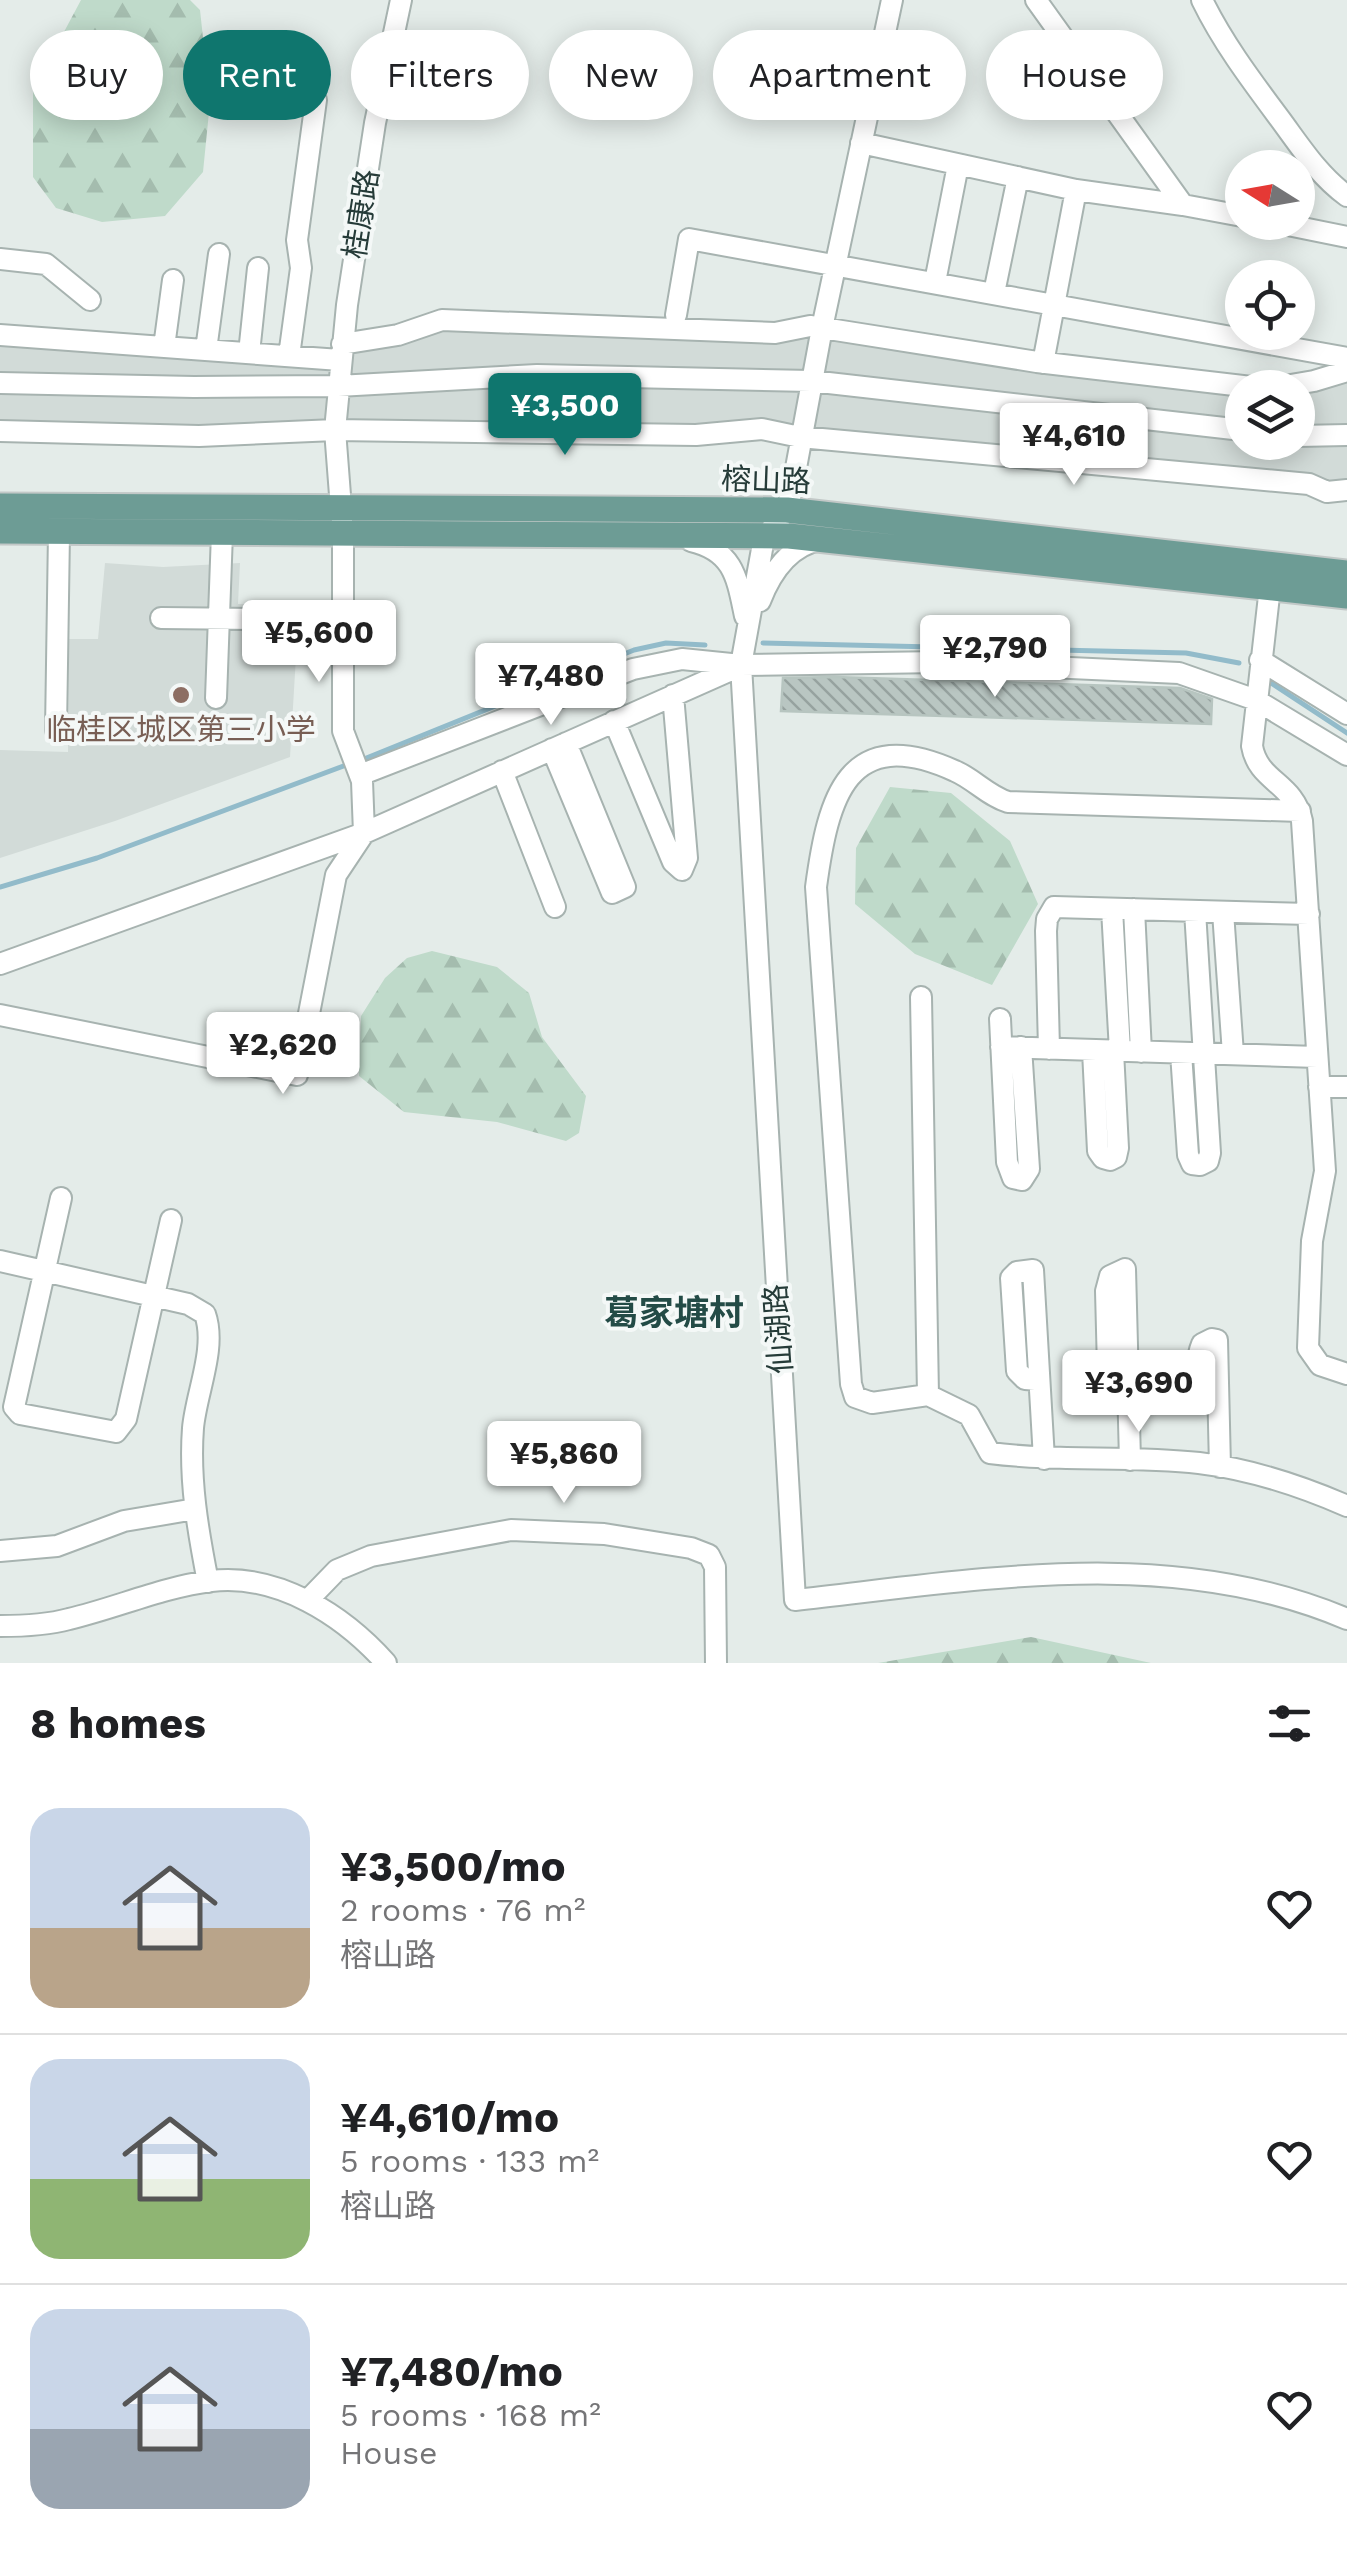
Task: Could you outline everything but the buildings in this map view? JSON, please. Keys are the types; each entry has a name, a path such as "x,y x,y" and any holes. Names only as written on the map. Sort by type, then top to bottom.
{"main road":[{"name":"榕山路","path":"0,506 675,537 822,540 1347,596"},
{"name":"榕山路","path":"0,531 222,534 342,521 754,510 1347,572"}],"street":[{"name":"桂康路","path":"364,832 360,776 343,731 342,521 335,430 341,352 375,123 400,0"},
{"path":"800,512 793,484 800,437 892,0"},
{"path":"1036,0 1184,205"},
{"path":"1202,0 1217,32 1242,68 1328,182 1347,196"},
{"path":"289,356 301,268 296,240 313,120"},
{"path":"862,143 1076,190 1225,213"},
{"path":"935,282 958,166"},
{"path":"994,294 1018,177"},
{"path":"1043,363 1076,190"},
{"path":"1315,231 1347,237"},
{"path":"676,315 689,239 1347,358"},
{"path":"206,350 219,254"},
{"path":"0,259 46,264 90,300"},
{"path":"248,353 258,268"},
{"path":"164,347 172,280"},
{"path":"0,334 289,356 341,352 442,320 775,333 810,326 1043,363 1225,384"},
{"path":"1315,382 1347,370"},
{"path":"0,383 338,386 537,375 811,381 1225,428"},
{"path":"0,431 199,436 335,430 696,434 762,429 800,437 1309,484 1327,492 1347,490"},
{"path":"1315,436 1347,435"},
{"path":"754,510 777,501 793,484"},
{"name":"仙湖路","path":"800,512 764,538 742,665 795,1600 1082,1572 1218,1581 1264,1590 1343,1617"},
{"path":"56,730 59,532"},
{"path":"216,698 222,534"},
{"path":"675,537 710,546 724,556 737,578 747,630"},
{"path":"747,630 765,588 783,561 804,543 822,540"},
{"path":"1270,587 1252,746 1254,762 1293,795 1300,811 1325,1171 1312,1241 1308,1348 1320,1365 1347,1374"},
{"path":"161,618 258,620"},
{"path":"360,776 649,664 682,659 742,665 940,662 1162,671 1216,684 1256,700 1347,755"},
{"path":"1260,660 1347,714"},
{"path":"0,964 364,832 742,665"},
{"path":"614,721 673,862 682,870 686,858 673,695"},
{"path":"559,746 625,887 612,893 559,746"},
{"path":"1300,811 1008,802 956,771 909,756 873,757 845,783 834,805 821,850 816,887 855,1397 865,1402 928,1395 969,1415 990,1453 1044,1459 1195,1462 1312,1491 1347,1506"},
{"path":"502,771 556,907"},
{"path":"0,1015 298,1075 336,875 364,832"},
{"path":"1049,1049 1046,931 1054,907 1309,914"},
{"path":"1116,1051 1123,909"},
{"path":"1180,1053 1188,1155 1196,1165 1210,1158 1195,911"},
{"path":"1223,912 1233,1054"},
{"path":"921,997 928,1395"},
{"path":"1000,1019 1011,1047 1029,1162 1028,1175 1022,1180 1013,1178 1007,1162 1011,1047"},
{"path":"1011,1047 1317,1057"},
{"path":"1320,1087 1347,1087"},
{"path":"62,1198 14,1407 20,1414 108,1432 120,1430 126,1419 171,1220"},
{"path":"0,1261 196,1306 208,1320 193,1425 195,1508 208,1582"},
{"path":"1039,1380 1025,1379 1017,1370 1011,1278 1023,1270 1033,1270 1044,1459"},
{"path":"1128,1384 1114,1381 1108,1369 1106,1292 1110,1276 1125,1270 1128,1364 1130,1460"},
{"path":"1218,1386 1220,1467"},
{"path":"0,1551 57,1546 124,1521 195,1508"},
{"path":"306,1601 337,1570 371,1556 511,1530 604,1534 691,1548 709,1555 715,1567 716,1663"},
{"path":"0,1626 64,1620 208,1582 254,1583 306,1601 337,1618 386,1663"},
{"path":"1343,1617 1347,1595"}],"shaded area":[{"path":"427,324 782,332 1225,386 1225,460 1315,460 1315,382 1347,371 1347,490 800,437 0,431 0,335 340,360 342,344"},
{"name":"临桂区城区第三小学","path":"105,563 163,567 240,563 238,604 299,606 290,757 0,858 0,750 68,752 69,639 98,639"}],"green space":[{"path":"81,0 190,0 200,10 202,30 183,30 183,120 208,120 203,172 165,216 102,222 56,208 33,177 33,120 163,120 163,30 65,30"},
{"path":"890,787 951,793 1010,841 1038,904 992,985 915,954 855,904 856,848"},
{"path":"432,951 497,967 529,993 542,1037 586,1096 579,1133 566,1141 497,1122 404,1112 359,1076 361,1016 385,978 407,958"},
{"path":"1031,1637 1151,1663 878,1663"}],"waterway":[{"path":"364,759 634,650 666,643 705,645"},
{"path":"763,643 1186,653 1239,663"},
{"path":"1268,681 1347,733"},
{"path":"0,887 97,858 349,764"}],"place":[{"name":"临桂区城区第三小学","path":"181,695"}],"district":[{"name":"葛家塘村","path":"674,1313"}]}
